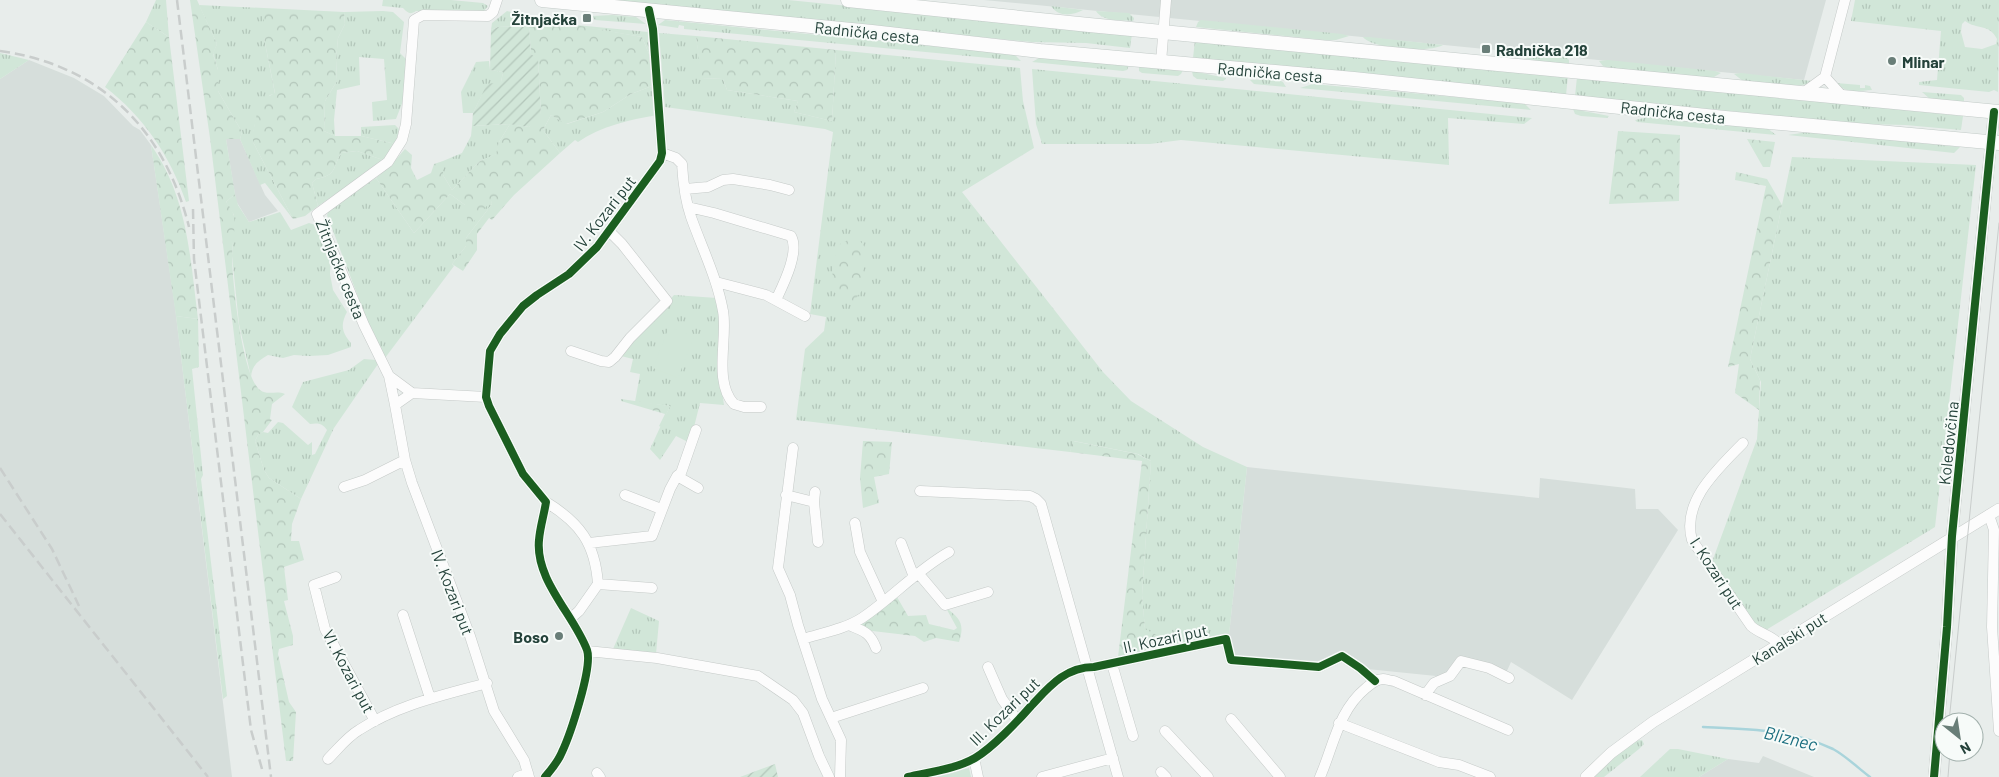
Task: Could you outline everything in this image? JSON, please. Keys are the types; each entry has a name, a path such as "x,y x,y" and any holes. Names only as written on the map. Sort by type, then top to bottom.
{"main road":[{"name":"Radnička cesta","path":"542,0 1441,88 1725,118 1995,142"},
{"name":"Radnička cesta","path":"848,0 1997,112"}],"street":[{"name":"Žitnjačka cesta","path":"389,376 364,325 317,214 388,162 402,140 406,121 414,20 423,15 488,16 492,12 496,0"},
{"path":"1161,62 1166,0"},
{"path":"1803,93 1824,77 1844,0"},
{"path":"649,10 653,29 662,153 680,160 682,164 688,207 716,282 723,312 722,361 726,391 734,404 744,407 761,407"},
{"path":"1824,77 1843,97"},
{"name":"Koledovčina","path":"1934,777 1947,627 1952,536 1997,112"},
{"name":"IV. Kozari put","path":"589,543 582,531 566,514 546,502 534,490 519,468 486,397 490,351 500,334 523,306 577,268 610,232 660,161 662,153"},
{"path":"685,189 708,187 723,180 733,179 788,190"},
{"path":"688,207 791,236 794,241 789,269 776,300"},
{"name":"IV. Kozari put","path":"572,351 609,362 666,301 622,244 610,232"},
{"path":"716,282 766,295 805,316"},
{"path":"389,376 412,393 486,397"},
{"name":"IV. Kozari put","path":"389,376 405,460 487,683 494,711 524,760 525,776"},
{"path":"395,405 412,393"},
{"path":"571,618 579,611 598,584 594,558 589,543 652,536 661,509 677,476 681,473 696,430"},
{"name":"I. Kozari put","path":"1743,443 1718,468 1702,491 1693,506 1689,529 1692,540 1752,626 1757,632 1774,639 1779,644"},
{"path":"792,448 778,568 790,595 822,699 841,740 840,777"},
{"path":"344,487 365,480 405,460"},
{"path":"677,476 698,488"},
{"path":"920,491 1030,496 1036,499 1044,512 1118,777"},
{"path":"625,495 661,509"},
{"path":"786,495 814,497 818,542"},
{"path":"545,777 562,754 587,670 587,651 571,618 554,593 540,552 539,540 546,502"},
{"path":"1994,512 1992,627 1999,731"},
{"name":"Kanalski put","path":"1586,777 1611,753 1653,722 1952,536 1994,512"},
{"path":"855,523 860,552 883,602"},
{"path":"901,543 916,575 945,605 988,592"},
{"path":"803,639 849,625 862,618 932,562 949,552"},
{"name":"VI. Kozari put","path":"336,577 314,585 316,594 326,629 375,721"},
{"path":"598,584 652,588"},
{"path":"403,615 430,698"},
{"path":"849,625 867,633 872,638 876,648"},
{"name":"II. Kozari put","path":"1088,667 1112,664 1226,639 1232,660 1320,667 1342,656 1375,681"},
{"path":"587,651 657,658 758,676 793,700 803,713 829,777"},
{"path":"1425,695 1434,683 1450,676 1461,661 1489,668 1509,678"},
{"path":"1112,664 1133,736"},
{"name":"III. Kozari put","path":"988,667 1002,699 1017,720"},
{"name":"III. Kozari put","path":"908,777 963,764 984,752 1056,680 1080,668 1088,667"},
{"path":"1324,776 1339,724 1355,697 1375,681 1383,679 1394,681 1508,730"},
{"name":"VI. Kozari put","path":"328,760 352,735 375,721 430,698 487,683"},
{"path":"831,718 923,688"},
{"path":"1231,719 1280,777"},
{"path":"1339,724 1439,762 1458,765 1490,777"},
{"path":"1165,731 1208,777"},
{"path":"974,758 978,777"},
{"path":"1042,777 1113,758"}],"shaded area":[{"path":"984,0 1826,0 1804,80"},
{"path":"29,60 74,78 104,96 133,126 140,130 151,145 175,307 232,777 0,777 0,79"},
{"path":"226,139 240,139 265,195 278,211 249,222 236,201"},
{"path":"1247,467 1539,498 1540,478 1635,489 1636,509 1658,509 1678,530 1572,700 1511,662 1506,673 1459,658 1446,677 1367,669 1342,652 1320,665 1234,655 1229,635"},
{"path":"1763,756 1814,777 1699,777 1728,759 1759,763"}],"green space":[{"path":"156,0 166,0 169,37 146,22"},
{"path":"190,0 197,0 217,44 213,54 218,70 218,91 242,132 240,139 226,139 235,194 226,202 234,216 232,267 243,347 248,366 260,390 266,393 285,394 272,404 270,419 272,420 255,441 264,470 269,478 301,499 292,524 291,541 299,541 304,560 284,567 288,600 284,601 293,636 293,645 279,649 278,654 289,702 296,712 293,761 286,761 210,138"},
{"path":"383,0 451,0 483,3 488,6 483,12 416,11 411,13 403,8 382,6"},
{"path":"598,0 788,0 1132,34 1130,48 1086,43 1032,42"},
{"path":"1855,0 1999,0 1998,92 1994,90 1989,92 1919,85 1919,82 1937,80 1941,31 1851,21","holes":["1965,21 1990,31 1997,39 1996,44 1982,49 1965,47 1961,32 1962,24"]},
{"path":"199,5 264,8 264,38 275,94 270,95 260,111 255,122 253,142 293,219 265,183 260,185 240,139 242,132 218,91 218,70 213,53 217,44"},
{"path":"1051,6 1083,10 1061,14"},
{"path":"264,8 344,12 345,24 338,38 337,81 325,101 324,131 335,136 361,136 396,144 383,160 357,151 341,153 331,173 316,179 312,183 318,206 305,216 293,219 253,142 257,113 252,105 275,93 264,38"},
{"path":"507,11 547,20 529,26 498,27 491,30 492,23"},
{"path":"1096,11 1129,13 1134,18 1133,21 1113,20 1099,15"},
{"path":"344,12 393,12 404,22 400,53 406,59 403,101 396,119 373,121 372,102 387,100 384,59 359,57 360,85 337,90 334,120 335,136 324,131 325,101 337,81 338,38 345,24"},
{"path":"592,16 636,17 646,24 595,20"},
{"path":"547,20 642,37 649,54 652,86 631,94 603,112 566,124 551,115 543,130 560,153 514,195 492,220 489,218 477,234 477,250 463,271 452,264 466,246 466,238 492,204 491,201 469,227 465,205 450,194 414,233 376,178 405,149 412,155 411,168 417,180 431,173 434,164 443,161 443,175 452,190 480,161 496,154 499,142 510,124 529,127 541,114 538,60 531,54 529,26"},
{"path":"665,20 1014,54 1021,61 684,29 684,26 679,25 678,28 658,25"},
{"path":"1201,20 1349,36 1336,40 1325,40 1196,27"},
{"path":"146,22 169,37 189,201 186,202 164,153 154,138 132,111 105,87"},
{"path":"566,24 648,32 649,54 642,37"},
{"path":"529,26 531,54 538,59 541,115 529,127 508,124 472,126 473,113 487,84 501,82 503,72 490,70 491,30 498,27"},
{"path":"659,33 696,36 702,78 723,79 727,90 798,101 794,112 832,121 836,50 1020,68 1023,101 1034,148 962,192 1103,372 1131,401 1203,447 1247,467 1229,635 1176,645 1145,630 1142,595 1151,461 1138,454 1074,441 1070,452 796,420 805,349 824,331 826,317 810,314 833,132 825,129 665,107"},
{"path":"696,36 836,50 832,121 794,112 798,101 727,90 723,79 701,78"},
{"path":"1363,37 1443,45 1426,49 1401,49 1377,44"},
{"path":"1195,40 1568,76 1566,95 1193,58"},
{"path":"1509,50 1565,56 1569,60 1569,64 1538,61 1505,54"},
{"path":"0,53 29,60 0,79"},
{"path":"1048,57 1129,65 1127,70 1123,71 1032,62 1039,58"},
{"path":"1608,60 1721,73 1714,77 1700,77 1611,69 1603,66 1599,61"},
{"path":"489,61 490,70 503,72 501,82 482,95 473,113 463,113 461,92 476,62"},
{"path":"1139,66 1183,70 1178,76 1142,73 1139,71"},
{"path":"1032,69 1532,118 1524,124 1448,118 1449,165 1181,140 1150,144 1042,144 1036,124"},
{"path":"1192,71 1226,79 1223,81 1197,79 1193,76"},
{"path":"1741,73 1812,81 1798,86 1743,81 1734,74"},
{"path":"1577,77 1963,116 1961,130 1905,125 1862,124 1575,96"},
{"path":"1277,79 1283,82 1286,87 1254,84 1250,80"},
{"path":"1836,83 1860,85 1860,88 1865,88 1865,85 1870,86 1872,90 1848,90"},
{"path":"1313,84 1520,103 1525,104 1531,110 1300,88"},
{"path":"652,86 657,115 606,128 578,142 575,140 560,153 543,130 551,115 567,124 603,112 631,94"},
{"path":"1922,92 1961,95 1964,98 1964,103 1930,99"},
{"path":"1573,109 1609,116 1607,118 1581,116 1575,114"},
{"path":"1649,117 1767,128 1776,135 1637,122 1635,120"},
{"path":"510,124 499,142 497,154 480,161 452,190 443,175 443,161 462,153 471,136 472,126"},
{"path":"395,125 399,129 396,144 361,136 361,127"},
{"path":"1618,131 1680,135 1679,201 1609,204"},
{"path":"1808,132 1960,147 1954,153 1788,135"},
{"path":"1747,139 1775,142 1770,167 1763,167"},
{"path":"151,145 173,186 180,207 189,251 198,319 176,316"},
{"path":"357,151 383,160 318,206 312,183 316,179 331,173 341,153"},
{"path":"1792,157 1976,165 1935,527 1761,633 1712,562 1757,439 1761,382 1750,359"},
{"path":"1736,172 1767,179 1782,205 1750,359 1760,380 1759,410 1735,393 1739,364 1728,367 1766,186 1735,180"},
{"path":"376,178 414,233 450,194 465,205 491,200 492,204 466,238 466,246 452,264 454,266 385,358 373,336 327,215 329,209"},
{"path":"235,194 238,205 249,222 280,212 291,230 309,223 319,226 331,252 330,274 333,290 347,312 343,321 343,329 351,343 351,347 328,355 294,355 283,358 268,355 256,364 251,377 239,324 232,256 234,215 226,202"},
{"path":"856,236 864,246 863,289 854,301 843,300 832,290 833,263 840,244"},
{"path":"674,295 717,298 721,384 724,405 700,403 690,443 676,436 660,460 650,449 670,406 635,402 640,374 630,372 633,359 621,356"},
{"path":"176,316 198,319 199,367 192,369 203,475 201,479 227,696 223,699"},
{"path":"669,327 694,336 678,378 653,368"},
{"path":"364,359 376,360 378,364 334,428 301,499 269,478 264,470 255,441 258,435 263,432 268,433 278,422 283,423 308,445 312,442 312,455 315,454 327,430 320,424 310,424 292,407 303,382 349,370"},
{"path":"621,399 670,406 661,427 659,426 665,414 621,401"},
{"path":"863,441 892,442 889,474 874,477 879,503 863,508 860,478"},
{"path":"1073,441 1137,454 1151,461 1142,595 1145,629 1176,645 1118,657 1142,461 1070,452"},
{"path":"897,597 908,616 926,615 929,624 954,630 957,628 946,608 960,622 961,636 959,642 936,638 924,642 915,636 864,630 860,625 862,621"},
{"path":"631,608 659,621 656,654 613,649"},
{"path":"1642,740 1644,744 1639,749 1604,777 1593,777 1633,741"},
{"path":"1670,749 1728,759 1699,777 1640,777"},
{"path":"775,764 778,777 740,777"},
{"path":"969,768 971,777 932,777"}],"waterway":[{"name":"Bliznec","path":"1703,727 1769,731 1801,737 1833,749 1870,777"}],"tram line":[{"path":"1950,712 1999,223"},
{"path":"1948,777 1949,762"}],"railway":[{"path":"177,0 271,777"},
{"path":"0,51 36,59 69,71 98,87 123,108 145,132 164,161 178,192 189,227"},
{"path":"193,209 194,259 251,730 262,769"},
{"path":"0,468 52,549 79,606"},
{"path":"0,514 208,777"}],"cycle path":[{"path":"545,777 560,756 575,717 587,671 587,650 549,583 539,555 540,530 546,502 523,474 486,397 490,351 500,334 523,306 569,274 597,247 660,161 662,153 653,29 649,10"},
{"path":"1934,777 1947,627 1952,536 1994,112"},
{"path":"908,777 951,768 975,758 1004,734 1051,685 1074,670 1226,639 1231,660 1319,667 1342,656 1375,681"}],"place":[{"name":"Žitnjačka","path":"587,18"},
{"name":"Radnička 218","path":"1486,49"},
{"name":"Mlinar","path":"1892,61"},
{"name":"Boso","path":"559,636"}]}
